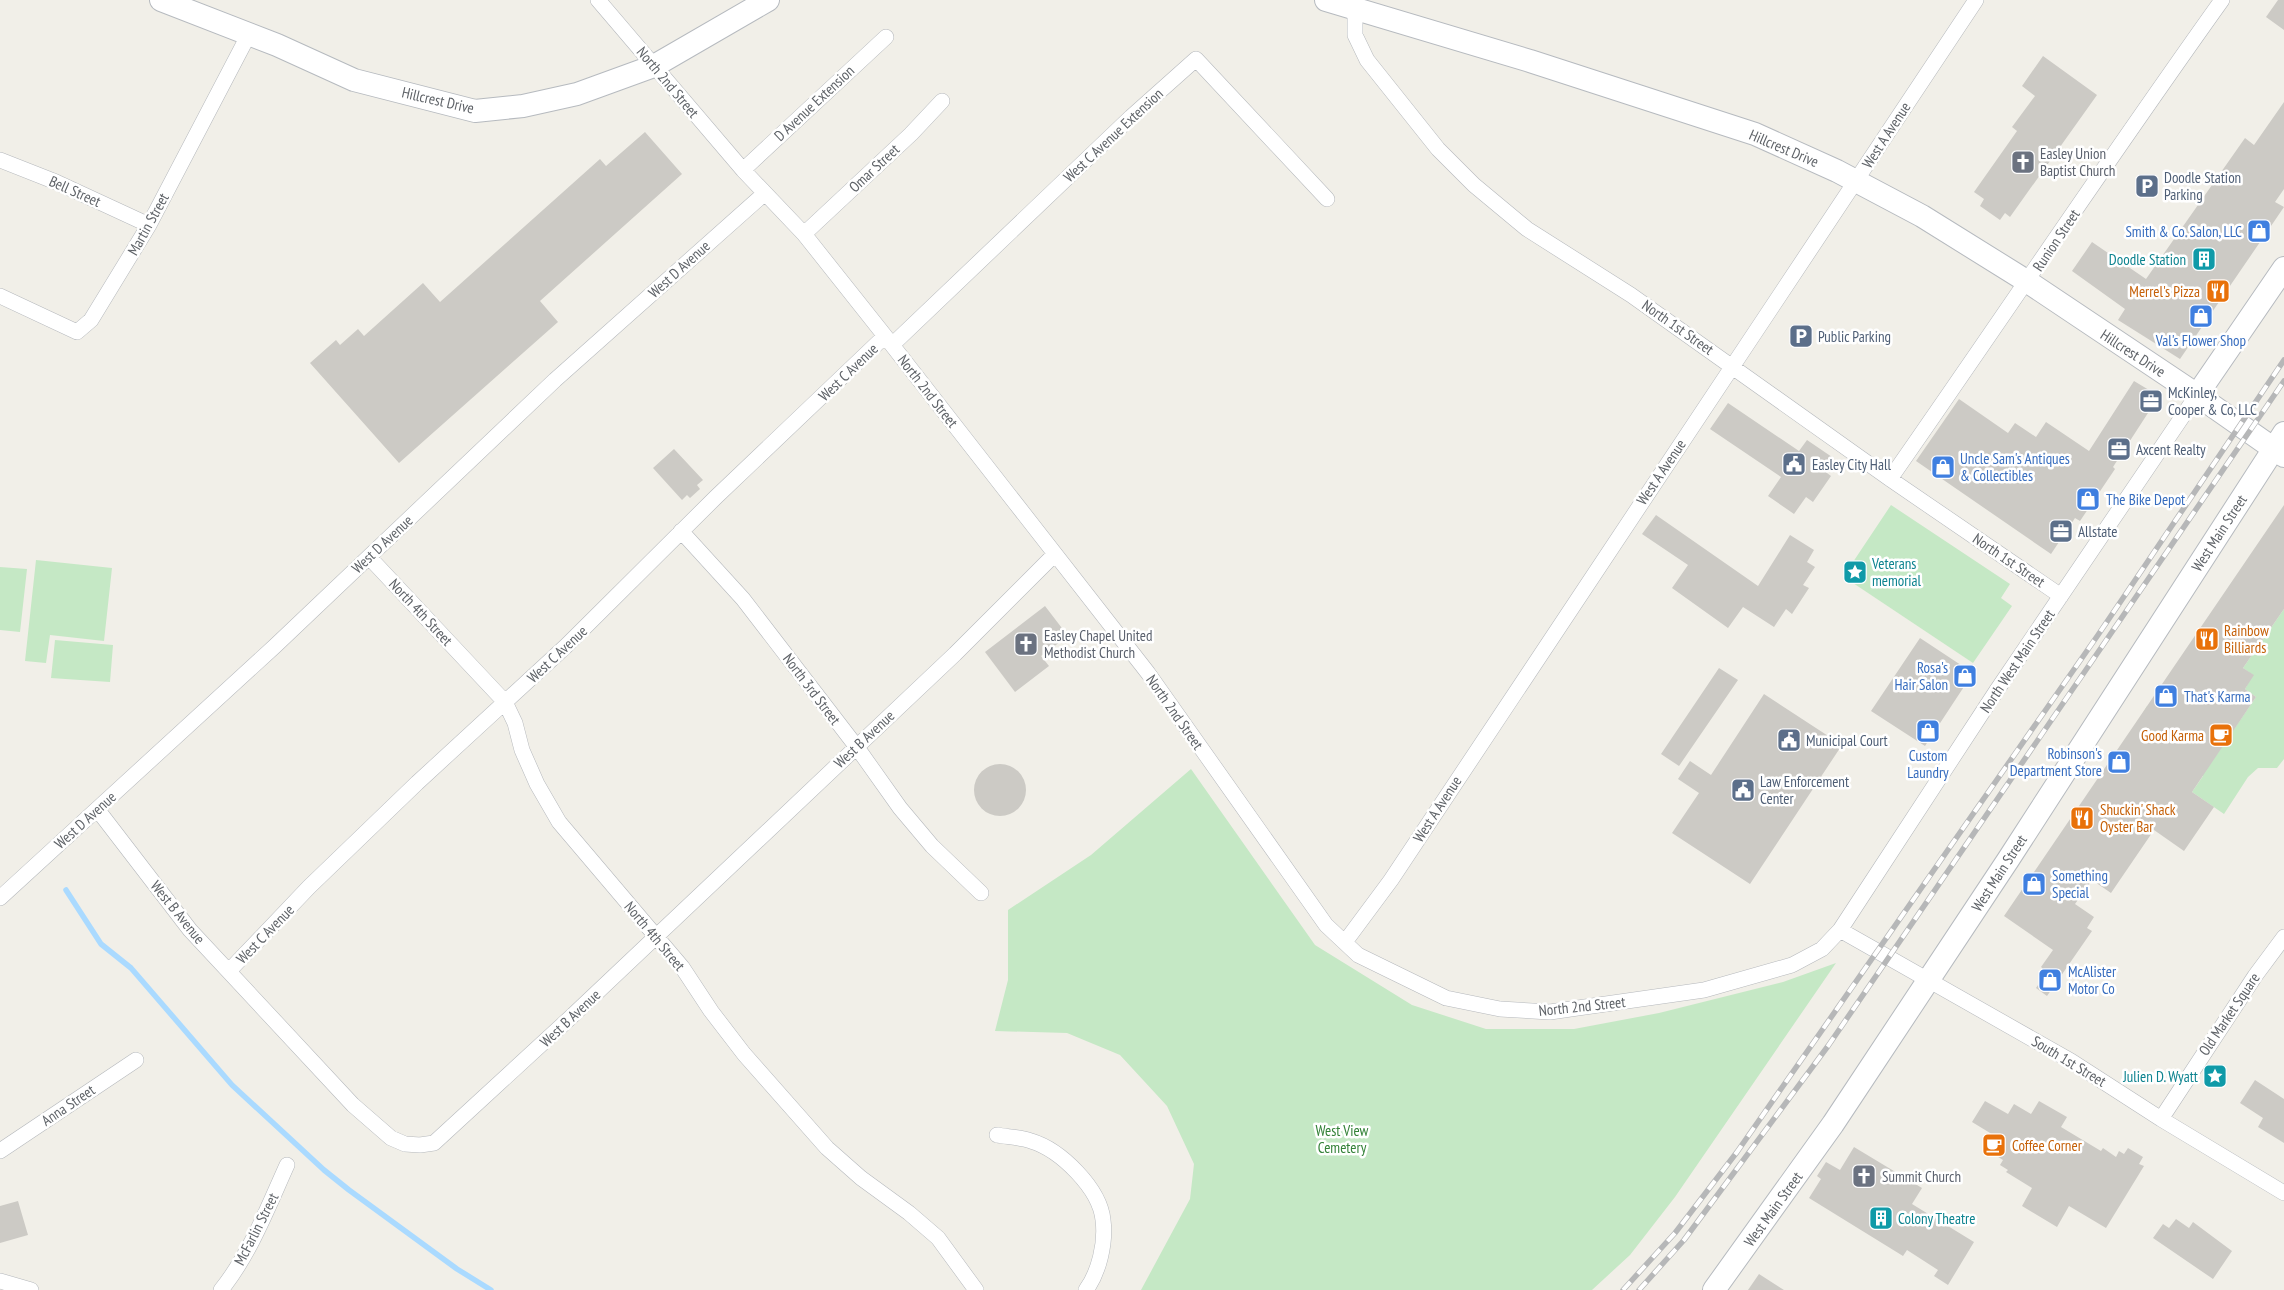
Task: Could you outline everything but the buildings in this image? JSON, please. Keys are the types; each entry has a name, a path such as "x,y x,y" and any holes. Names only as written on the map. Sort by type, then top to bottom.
{"street":[{"name":"Hillcrest Drive","path":"161,0 249,34 354,80 475,111 523,106 577,94 654,66 768,0"},
{"name":"North 2nd Street","path":"598,0 742,170 804,234 889,340 1148,673 1321,918 1358,954 1446,998 1500,1009 1550,1012 1713,988 1792,965 1822,949 1840,930"},
{"name":"Hillcrest Drive","path":"1326,0 1530,61 1754,134 1856,181 1922,216 2028,282 2198,395 2280,446"},
{"name":"West A Avenue","path":"1345,942 1391,880 1976,0"},
{"name":"Runion Street","path":"1890,479 2028,282 2146,105 2192,45 2222,0"},
{"name":"North 1st Street","path":"1355,9 1355,35 1367,60 1438,149 1474,185 1527,229 1631,295 1890,479 2061,596"},
{"name":"Martin Street","path":"0,296 76,332 91,320 149,225 249,34"},
{"name":"D Avenue Extension","path":"742,170 886,37"},
{"name":"West C Avenue Extension","path":"889,340 1196,59 1327,199"},
{"name":"Omar Street","path":"804,234 910,134 942,100"},
{"name":"Bell Street","path":"0,160 56,182 149,225"},
{"name":"West D Avenue","path":"0,898 369,557 556,380 765,192"},
{"path":"2198,395 2284,268"},
{"name":"West C Avenue","path":"229,971 309,887 417,783 566,646 681,531 889,340"},
{"name":"North West Main Street","path":"1840,930 2061,596 2198,395"},
{"name":"West Main Street","path":"1714,1290 1833,1124 2280,446"},
{"name":"North 3rd Street","path":"681,531 743,599 856,746 900,808 932,846 981,893"},
{"name":"West B Avenue","path":"97,809 190,930 352,1105 391,1138 405,1144 420,1146 434,1143 955,654 1055,554"},
{"name":"North 4th Street","path":"369,557 505,702 515,723 522,750 537,784 559,822 682,967 711,1011 744,1054 827,1148 861,1178 910,1213 938,1238 976,1290"},
{"path":"1840,930 1929,980"},
{"name":"Old Market Square","path":"2161,1118 2255,976 2284,937"},
{"name":"South 1st Street","path":"1929,980 2071,1061 2284,1192"},
{"name":"Anna Street","path":"0,1151 136,1060"},
{"path":"997,1135 1032,1141 1056,1154 1079,1173 1095,1197 1104,1220 1101,1254 1092,1281 1086,1290"},
{"name":"McFarlin Street","path":"221,1290 233,1276 269,1207 287,1165"},
{"path":"0,1281 31,1290"}],"green space":[{"path":"1891,505 2010,584 2001,598 2012,606 1973,663 1853,583 1861,571 1851,565"},
{"path":"36,560 112,568 104,641 50,635 46,663 25,661"},
{"path":"0,567 27,569 20,632 0,630"},
{"path":"2284,609 2284,759 2277,768 2258,768 2248,777 2224,814 2192,792 2203,776 2134,729 2147,706 2217,754 2256,697 2245,689 2253,675 2243,668"},
{"path":"55,640 113,645 110,682 51,678"},
{"name":"West View Cemetery","path":"1191,769 1315,945 1412,1005 1486,1029 1574,1029 1659,1013 1783,982 1836,963 1675,1197 1630,1255 1592,1290 1141,1290 1190,1199 1194,1164 1167,1106 1120,1055 1067,1033 995,1031 1008,980 1008,910 1091,855"}],"waterway":[{"path":"66,890 101,944 131,968 232,1085 324,1170 349,1190 457,1269 491,1290"}],"railway":[{"path":"1623,1290 1675,1233 1737,1152 2098,635 2284,360"},
{"path":"1639,1290 1684,1240 1828,1046 2284,381"}],"place":[{"name":"Easley Union Baptist Church","path":"2023,162"},
{"name":"Doodle Station Parking","path":"2147,186"},
{"name":"Smith & Co. Salon, LLC","path":"2259,231"},
{"name":"Doodle Station","path":"2204,259"},
{"name":"Merrel's Pizza","path":"2218,291"},
{"name":"Val's Flower Shop","path":"2201,316"},
{"name":"Public Parking","path":"1801,336"},
{"name":"McKinley, Cooper & Co, LLC","path":"2151,401"},
{"name":"Axcent Realty","path":"2119,449"},
{"name":"Easley City Hall","path":"1794,464"},
{"name":"Uncle Sam's Antiques & Collectibles","path":"1943,467"},
{"name":"The Bike Depot","path":"2088,499"},
{"name":"Allstate","path":"2061,531"},
{"name":"Veterans memorial","path":"1855,572"},
{"name":"Rainbow Billiards","path":"2207,639"},
{"name":"Easley Chapel United Methodist Church","path":"1026,644"},
{"name":"Rosa's Hair Salon","path":"1965,676"},
{"name":"That's Karma","path":"2166,696"},
{"name":"Custom Laundry","path":"1928,731"},
{"name":"Good Karma","path":"2221,735"},
{"name":"Municipal Court","path":"1789,740"},
{"name":"Robinson's Department Store","path":"2119,762"},
{"name":"Law Enforcement Center","path":"1743,790"},
{"name":"Shuckin' Shack Oyster Bar","path":"2082,818"},
{"name":"Something Special","path":"2034,884"},
{"name":"McAlister Motor Co","path":"2050,980"},
{"name":"Julien D. Wyatt","path":"2215,1076"},
{"name":"Coffee Corner","path":"1994,1145"},
{"name":"Summit Church","path":"1864,1176"},
{"name":"Colony Theatre","path":"1881,1218"}]}
